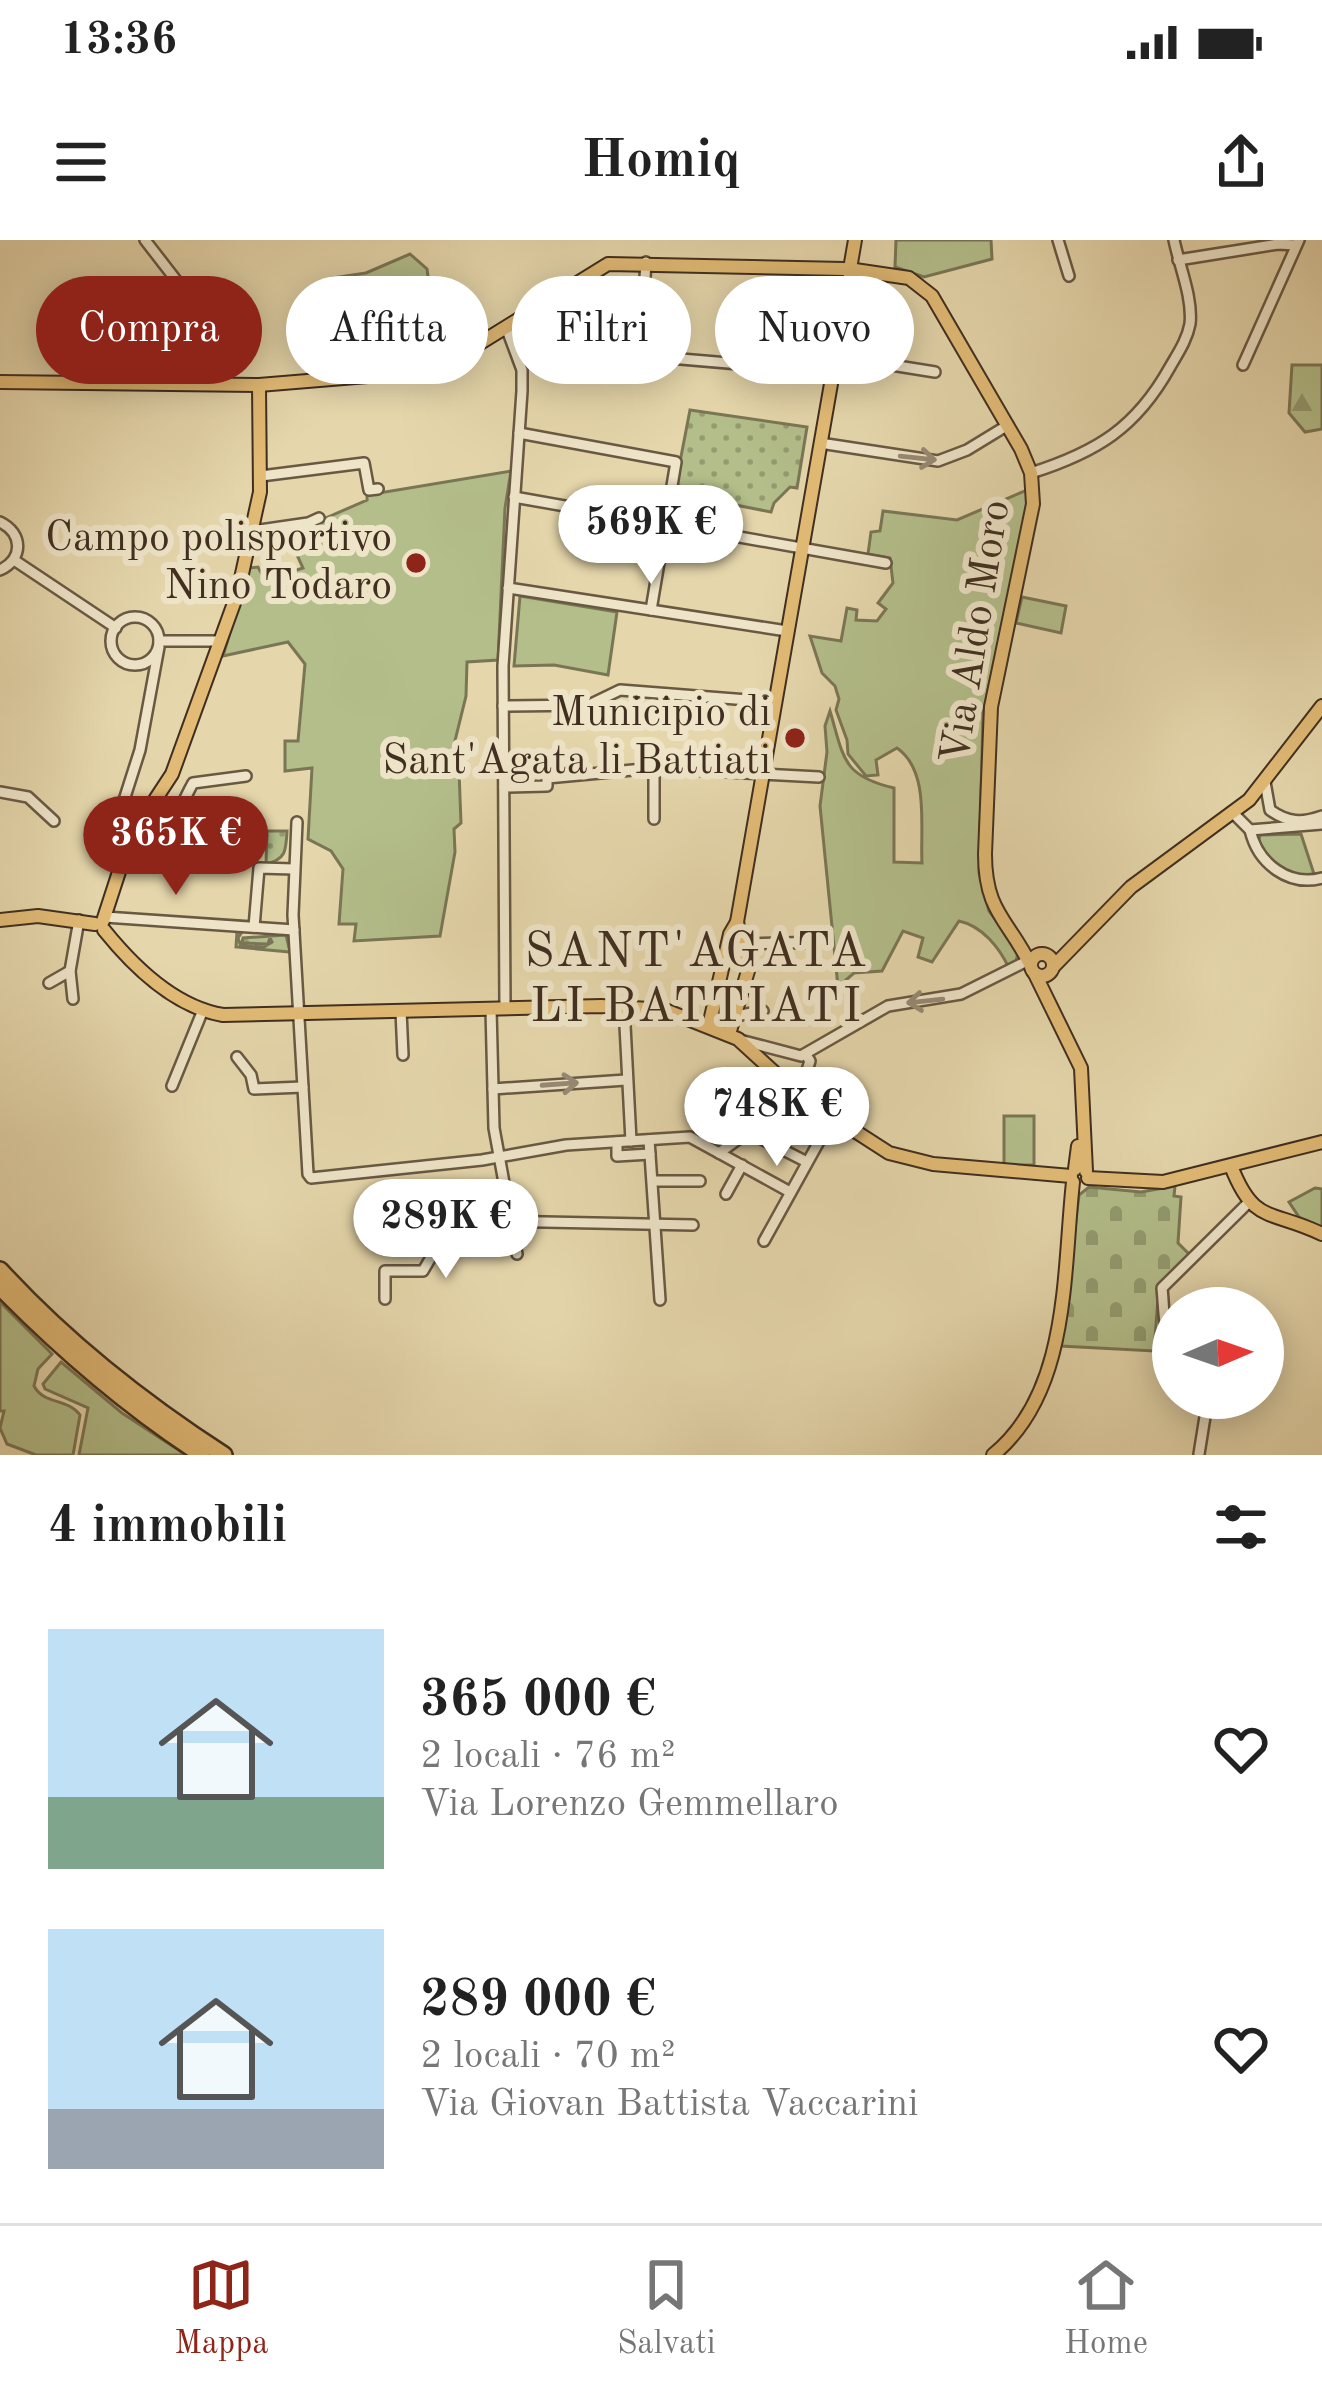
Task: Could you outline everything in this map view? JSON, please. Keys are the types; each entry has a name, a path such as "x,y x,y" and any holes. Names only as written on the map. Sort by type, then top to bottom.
{"highway":[{"path":"0,1270 82,1350 138,1396 224,1455"},
{"path":"0,1287 72,1358 202,1455"}],"main road":[{"path":"849,276 855,240"},
{"name":"Via Aldo Moro","path":"587,276 608,264 646,262 850,269 901,275 927,290 1008,425 1031,473 1031,518 989,728 985,878 992,905 1017,943"},
{"name":"Via Aldo Moro","path":"222,384 259,385 440,367 512,323"},
{"name":"Via Aldo Moro","path":"0,382 36,382"},
{"path":"733,1036 748,971 737,922 830,384"},
{"path":"102,923 130,838 166,788 221,640 253,531 262,476 259,385"},
{"path":"1037,964 1077,940 1131,887 1234,814 1322,706"},
{"path":"0,920 38,916 102,923 149,976 202,1010 223,1015 624,1006 665,1010 733,1036 799,1095 876,1146 906,1158 992,1171 1151,1183 1322,1142"},
{"path":"709,1026 738,942"},
{"path":"993,1455 1022,1429 1048,1380 1083,1121 1081,1068 1046,998 1037,964 1017,943"},
{"path":"1231,1166 1248,1203 1322,1234"}],"street":[{"path":"145,240 173,276"},
{"path":"1058,240 1069,276"},
{"path":"1031,473 1112,438 1144,410 1183,344 1190,319 1174,240"},
{"path":"1178,260 1298,243"},
{"path":"1243,365 1298,243"},
{"path":"645,276 646,262"},
{"path":"506,327 522,370 503,706 493,1089 497,1158 517,1254"},
{"path":"914,370 935,371"},
{"path":"820,443 938,461 1008,425"},
{"path":"519,433 676,462 651,610"},
{"path":"262,476 364,464 370,490 378,488"},
{"path":"514,497 886,563"},
{"path":"253,531 319,518"},
{"path":"0,522 17,538 14,560 0,570"},
{"path":"14,560 116,628"},
{"path":"508,588 787,631"},
{"path":"130,838 118,819 140,750 155,676 159,644 153,625 130,618 116,628 113,650 125,663 155,676"},
{"path":"159,644 221,640"},
{"path":"137,665 148,661 159,644"},
{"path":"503,706 589,705 620,691 775,702"},
{"path":"503,769 547,768 550,778 547,787 504,787"},
{"path":"654,768 654,819"},
{"path":"550,778 654,768 819,777"},
{"path":"122,864 162,845 193,783 246,776"},
{"path":"1256,830 1270,821 1264,779"},
{"path":"0,792 28,796 54,821"},
{"path":"1249,800 1260,801 1293,822 1322,820"},
{"path":"1234,814 1256,830 1322,820"},
{"path":"297,821 294,931 311,1178 497,1158 566,1145 690,1137 790,1192"},
{"path":"1256,830 1257,848 1288,880 1301,883 1322,878"},
{"path":"251,926 259,868 294,869"},
{"path":"73,999 70,971 79,920"},
{"path":"102,923 294,931"},
{"path":"738,942 827,942"},
{"path":"804,1056 888,1006 961,994 1037,964 1017,943"},
{"path":"49,983 70,971"},
{"path":"624,1006 631,1141"},
{"path":"172,1086 202,1010"},
{"path":"401,1011 403,1055"},
{"path":"735,1016 763,1011"},
{"path":"733,1036 810,1061 799,1095"},
{"path":"237,1057 254,1089 303,1087"},
{"path":"493,1089 626,1080"},
{"path":"764,1241 832,1118"},
{"path":"719,1153 748,1132 807,1162"},
{"path":"649,1140 660,1300"},
{"path":"616,1142 617,1156 650,1154"},
{"path":"726,1194 742,1165"},
{"path":"653,1181 700,1181"},
{"path":"1163,1287 1248,1203"},
{"path":"385,1299 385,1271 423,1271 450,1221 693,1226"},
{"path":"1199,1454 1204,1419"}],"green space":[{"path":"896,240 991,240 992,259 924,277 895,267"},
{"path":"410,254 427,269 428,276 346,276 366,273"},
{"path":"1292,365 1322,365 1322,429 1305,432 1289,413"},
{"path":"690,410 807,427 797,488 790,487 771,512 674,493"},
{"path":"511,471 498,660 467,662 466,696 451,757 459,771 461,823 454,829 455,852 440,936 354,941 356,924 339,924 343,869 331,851 308,839 312,768 285,771 285,741 298,741 305,664 288,642 223,656 249,568 258,567 265,580 303,568 286,531 319,527 319,521 367,500 367,495"},
{"path":"1027,490 1026,514 983,713 979,873 989,911 1018,950 1016,964 1009,968 989,938 959,921 932,962 918,957 923,938 903,931 882,971 854,973 838,987 820,806 830,711 848,763 864,778 894,788 894,862 922,863 921,801 915,771 897,748 876,760 878,775 866,776 848,754 835,686 822,673 810,636 841,641 847,608 857,610 856,620 877,621 886,609 878,603 893,583 890,558 868,554 871,532 880,531 883,511 957,520"},
{"path":"520,596 617,612 608,675 554,665 514,666"},
{"path":"1022,597 1066,606 1061,633 1016,623"},
{"path":"267,831 287,831 284,853 266,864"},
{"path":"1301,834 1315,877 1285,875 1258,845 1260,835"},
{"path":"237,932 242,932 241,946 264,947 272,942 270,938 268,944 242,943 243,938 286,935 290,952 236,947"},
{"path":"1004,1116 1034,1116 1034,1165 1004,1165"},
{"path":"1175,1186 1174,1196 1181,1197 1178,1243 1190,1255 1159,1287 1152,1287 1152,1351 1061,1346 1079,1195 1089,1187 1141,1192"},
{"path":"1322,1189 1322,1228 1299,1217 1289,1202"},
{"path":"0,1302 52,1354 38,1369 34,1386 80,1415 73,1455 36,1455 7,1444 0,1428 4,1411 0,1411"},
{"path":"61,1362 122,1413 186,1455 79,1455 88,1408 43,1384"}],"place":[{"name":"Campo polisportivo Nino Todaro","path":"416,563"},
{"name":"Municipio di Sant'Agata li Battiati","path":"795,738"}],"district":[{"name":"SANT'AGATA LI BATTIATI","path":"697,980"}]}
